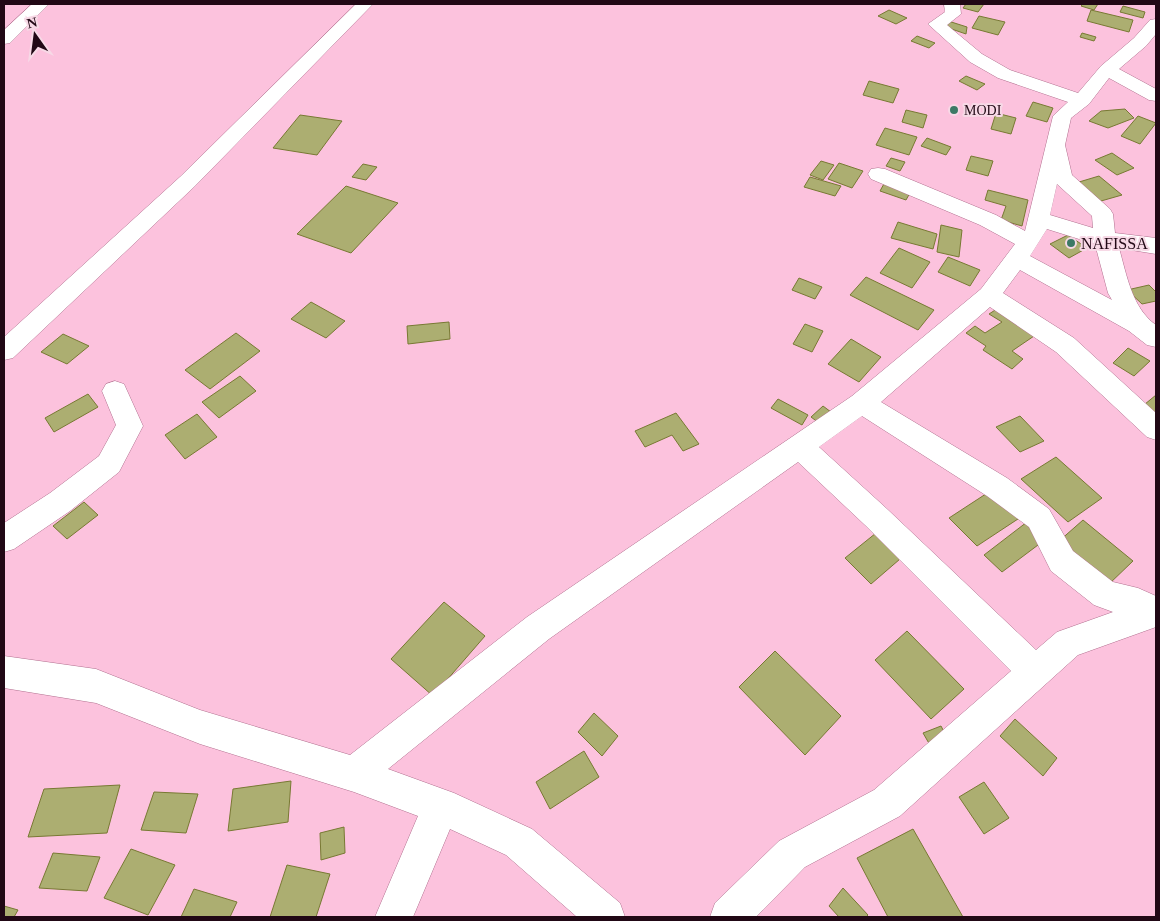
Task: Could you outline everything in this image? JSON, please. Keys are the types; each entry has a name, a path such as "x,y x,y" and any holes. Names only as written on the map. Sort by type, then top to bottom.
{"street":[{"path":"4,39 41,4"},
{"path":"4,351 104,260 289,82 364,4"},
{"path":"952,4 953,14 936,24 976,58 1004,74 1082,100"},
{"path":"354,774 538,628 861,403 989,294 1036,232 1062,116 1082,100 1107,70 1140,42 1156,24"},
{"path":"1107,70 1156,96"},
{"path":"1056,141 1062,177 1102,214 1105,239 1120,293 1147,332"},
{"path":"878,174 988,220 1022,250 1147,332"},
{"path":"1038,219 1105,239 1156,246"},
{"path":"989,294 1065,345 1156,429"},
{"path":"4,539 60,502 110,464 130,426 115,391"},
{"path":"861,403 989,482 1039,518 1062,561 1105,595 1138,603 1156,611"},
{"path":"800,446 876,517 1035,672"},
{"path":"729,917 792,854 887,803 1068,643 1156,611"},
{"path":"6,673 96,686 200,728 354,774 441,806 519,842 606,917"},
{"path":"394,917 441,806"}],"building":[{"path":"966,4 984,4 978,12 963,8"},
{"path":"1083,4 1098,4 1094,10 1081,6"},
{"path":"1123,6 1145,12 1143,18 1120,12"},
{"path":"889,10 907,18 896,24 878,16"},
{"path":"1091,10 1133,20 1129,32 1087,21"},
{"path":"979,16 1005,22 998,35 972,28"},
{"path":"945,20 967,27 966,34 940,25"},
{"path":"1082,33 1096,37 1094,41 1080,37"},
{"path":"917,36 935,43 929,48 911,41"},
{"path":"966,76 985,84 977,90 959,81"},
{"path":"869,81 899,89 893,103 863,95"},
{"path":"1033,102 1053,108 1047,122 1026,116"},
{"path":"1125,109 1134,118 1108,128 1089,121 1101,111"},
{"path":"906,110 927,115 923,128 902,122"},
{"path":"996,113 1016,118 1011,134 991,129"},
{"path":"300,115 342,121 317,155 273,148"},
{"path":"1138,116 1156,123 1140,144 1121,136"},
{"path":"885,128 917,137 909,155 876,145"},
{"path":"927,138 951,147 946,155 921,146"},
{"path":"1112,153 1134,168 1117,175 1095,160"},
{"path":"971,156 993,161 988,176 966,170"},
{"path":"891,158 905,162 900,171 886,166"},
{"path":"821,161 834,165 823,180 810,175"},
{"path":"839,163 863,171 852,188 828,179"},
{"path":"363,164 377,167 366,180 352,177"},
{"path":"1099,176 1122,195 1101,201 1079,182"},
{"path":"810,177 841,186 835,196 804,187"},
{"path":"885,182 911,191 906,200 880,191"},
{"path":"346,186 398,203 351,253 297,234"},
{"path":"988,190 1028,200 1022,226 1001,220 1006,206 985,200"},
{"path":"898,222 937,234 933,249 891,238"},
{"path":"941,225 962,230 959,257 937,252"},
{"path":"1068,235 1087,248 1069,258 1050,244"},
{"path":"899,248 930,262 912,288 880,273"},
{"path":"948,257 980,270 970,286 938,272"},
{"path":"866,277 934,310 918,330 850,295"},
{"path":"799,278 822,287 815,299 792,290"},
{"path":"1149,285 1156,292 1156,301 1142,304 1127,290"},
{"path":"311,302 345,321 326,338 291,319"},
{"path":"1003,305 1037,334 1012,351 1023,359 1012,369 983,350 986,346 966,333 975,326 985,333 1002,322 989,314"},
{"path":"449,322 450,339 408,344 407,326"},
{"path":"805,324 823,331 812,352 793,344"},
{"path":"236,333 260,351 210,389 185,370"},
{"path":"63,334 89,346 67,364 41,352"},
{"path":"851,339 881,357 859,382 828,364"},
{"path":"1128,348 1150,361 1134,376 1113,363"},
{"path":"240,376 256,391 219,418 202,402"},
{"path":"88,394 98,407 54,432 45,418"},
{"path":"1156,395 1156,422 1139,409"},
{"path":"778,399 808,415 802,425 771,408"},
{"path":"823,406 831,412 819,423 811,417"},
{"path":"676,413 699,444 683,451 672,435 645,447 635,431"},
{"path":"197,414 217,437 185,459 165,435"},
{"path":"1020,416 1044,441 1020,452 996,427"},
{"path":"1056,457 1102,498 1068,522 1021,479"},
{"path":"995,488 1024,515 977,546 949,518"},
{"path":"84,502 98,515 67,539 53,526"},
{"path":"1083,520 1133,561 1108,585 1058,542"},
{"path":"1027,522 1046,539 1002,572 984,555"},
{"path":"881,529 907,553 871,584 845,558"},
{"path":"444,602 485,636 433,696 391,659"},
{"path":"907,631 964,689 931,719 875,660"},
{"path":"775,651 841,716 805,755 739,687"},
{"path":"594,713 618,736 602,756 578,732"},
{"path":"1015,719 1057,758 1043,776 1000,736"},
{"path":"941,726 951,745 934,752 923,733"},
{"path":"584,751 599,777 550,809 536,782"},
{"path":"291,781 288,822 228,831 233,789"},
{"path":"984,782 1009,818 984,834 959,797"},
{"path":"120,785 107,833 28,837 44,789"},
{"path":"154,792 198,794 186,833 141,830"},
{"path":"344,827 345,853 321,860 320,833"},
{"path":"913,829 963,917 888,917 857,858"},
{"path":"131,849 175,865 148,915 104,898"},
{"path":"53,853 100,857 87,891 39,888"},
{"path":"287,865 330,874 316,917 270,917"},
{"path":"843,888 868,915 866,917 839,917 829,906"},
{"path":"194,889 237,902 230,917 181,917"},
{"path":"4,906 18,910 14,917 4,917"}],"place":[{"name":"MODI","path":"954,110"},
{"name":"NAFISSA","path":"1071,243"}]}
